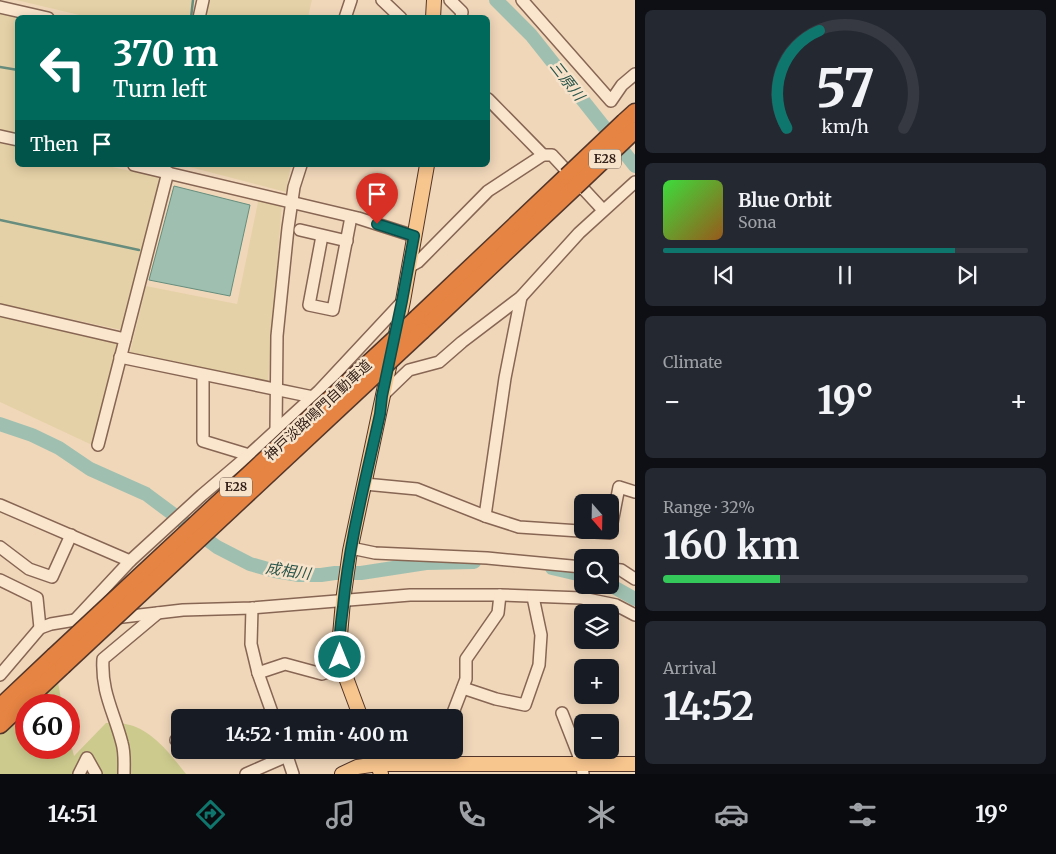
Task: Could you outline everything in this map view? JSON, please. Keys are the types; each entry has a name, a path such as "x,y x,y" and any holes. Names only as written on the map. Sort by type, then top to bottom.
{"highway":[{"name":"神戸淡路鳴門自動車道","path":"0,725 59,661 632,124"},
{"name":"神戸淡路鳴門自動車道","path":"0,707 59,661"}],"main road":[{"path":"433,15 434,0"},
{"path":"358,709 342,667 339,647 344,597 350,550 380,414 427,167"},
{"path":"342,774 357,767 380,769 582,769 635,764"}],"street":[{"path":"200,15 203,0"},
{"path":"346,15 351,0"},
{"path":"382,0 398,15"},
{"path":"450,0 462,12 462,15"},
{"path":"522,0 611,101 622,85 635,74"},
{"path":"0,7 35,15"},
{"path":"490,101 543,155"},
{"path":"0,136 15,139"},
{"path":"409,267 418,262 488,191 543,155 552,155 603,210"},
{"path":"150,167 173,170 292,203 351,217 414,236"},
{"path":"276,430 276,336 292,203 301,167"},
{"path":"98,445 120,357 173,170"},
{"path":"382,396 409,370 439,362 521,297 579,233 632,184"},
{"path":"322,236 308,305 333,310 351,217"},
{"path":"300,230 347,241"},
{"path":"485,516 505,378 521,297"},
{"path":"75,620 130,561 313,397 402,301"},
{"path":"0,310 125,339"},
{"path":"120,357 313,397"},
{"path":"203,375 203,441 249,456"},
{"path":"365,484 417,489 485,516 519,527 610,533 619,487 635,492"},
{"path":"0,505 130,561"},
{"path":"0,547 29,569 52,577 71,535"},
{"path":"350,550 375,553 487,558 574,566"},
{"path":"619,570 635,579"},
{"path":"0,580 37,598 40,628"},
{"path":"0,675 40,628 75,620 90,621 183,610 252,608 344,597 410,595 500,595 582,598 616,606 635,616"},
{"path":"455,709 466,679 466,659 498,613 500,595"},
{"path":"463,688 496,699 524,705 539,665 541,635 533,597"},
{"path":"252,608 251,644 268,709"},
{"path":"124,774 122,742 109,707 102,676 103,659 158,614"},
{"path":"258,673 285,664 322,674 342,667"},
{"path":"562,712 582,769"},
{"path":"79,774 87,758 96,774"},
{"path":"246,774 275,759"},
{"path":"288,759 293,774"}],"shaded area":[{"path":"16,0 193,0 190,15 79,15"},
{"path":"207,0 312,0 308,15 204,15"},
{"path":"0,12 15,15 15,135 0,131"},
{"path":"0,143 15,146 15,167 112,167 163,178 122,330 0,304"},
{"path":"190,167 291,167 286,192"},
{"path":"174,186 250,205 230,296 149,280"},
{"path":"259,197 282,203 268,382 129,356 146,286 237,304"},
{"path":"0,316 118,340 92,445 0,402"},
{"path":"58,682 60,694 45,694"},
{"path":"15,721 15,759 80,759 80,750 106,723 130,725 154,738 186,774 0,774 0,735"}],"waterway":[{"path":"191,15 193,0"},
{"name":"三原川","path":"496,0 531,35 635,166"},
{"path":"0,67 15,70"},
{"path":"0,220 139,250"},
{"name":"成相川","path":"0,424 32,435 59,448 90,469 146,494 217,547 250,564 299,575 321,575 361,573 426,563 474,562"},
{"name":"成相川","path":"552,568 574,573"},
{"name":"成相川","path":"619,590 635,599"}],"route":[{"path":"340,657 339,647 343,601 350,548 380,414 414,236 377,224"}]}
